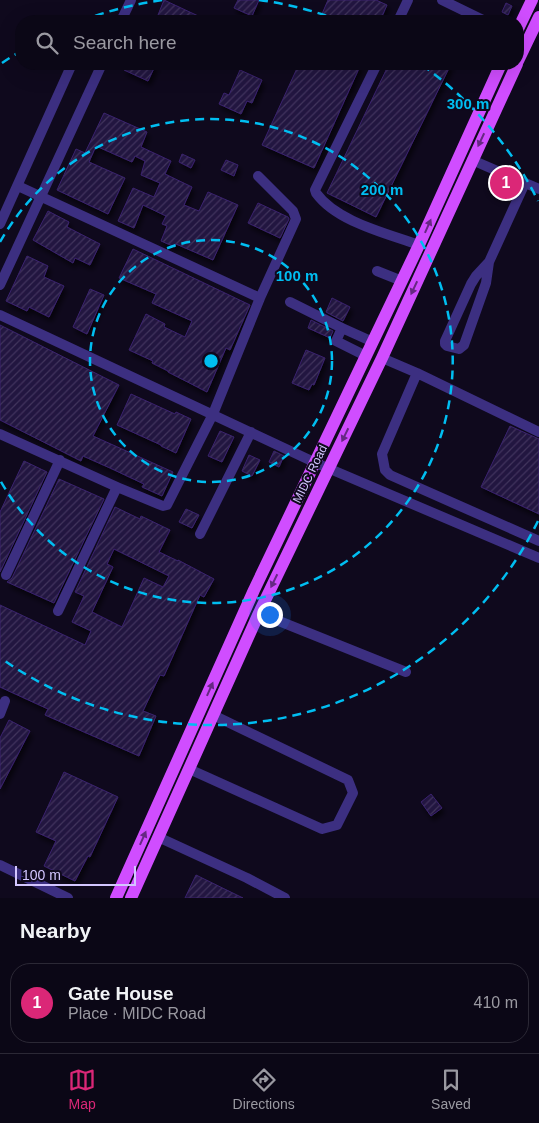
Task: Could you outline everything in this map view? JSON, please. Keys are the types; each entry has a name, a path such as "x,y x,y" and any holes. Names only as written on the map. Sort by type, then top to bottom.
{"main road":[{"path":"524,17 532,0"},
{"name":"MIDC Road","path":"524,36 539,17"},
{"name":"MIDC Road","path":"116,898 254,590 419,245 498,70"},
{"name":"MIDC Road","path":"131,898 259,613 382,358 513,70"}],"street":[{"path":"401,15 408,0"},
{"path":"442,0 473,15"},
{"path":"123,15 127,1"},
{"path":"0,224 69,70"},
{"path":"0,285 99,70"},
{"path":"374,70 315,190 336,211 351,220 419,245"},
{"path":"472,160 539,189"},
{"path":"0,434 117,487 164,506 167,505 213,414 260,298 296,219 293,211 258,176"},
{"path":"489,262 471,284 445,341 447,346 459,349 464,345 484,290 489,262 525,183"},
{"path":"18,186 260,298"},
{"path":"377,271 402,281"},
{"path":"290,302 373,342"},
{"path":"0,315 316,463 539,558"},
{"path":"342,328 336,341 366,356"},
{"path":"382,358 539,432"},
{"path":"417,373 382,454 385,470 390,475 539,542"},
{"path":"200,534 251,432"},
{"path":"6,575 60,460"},
{"path":"58,611 117,487"},
{"path":"259,613 406,672"},
{"path":"0,714 5,701"},
{"path":"189,769 322,829 337,825 353,793 348,780 214,715"},
{"path":"158,837 247,878 285,898"},
{"path":"0,864 68,898"}],"building":[{"path":"164,0 196,15 158,15"},
{"path":"238,0 259,0 252,15 234,8"},
{"path":"328,0 376,0 387,5 383,15 322,15"},
{"path":"506,3 512,6 508,15 502,12"},
{"path":"124,70 153,70 148,81"},
{"path":"240,70 262,80 252,103 247,101 241,114 219,104 224,93 229,95"},
{"path":"296,70 358,70 314,168 262,145"},
{"path":"386,70 448,70 376,217 327,193"},
{"path":"104,113 147,132 141,147 171,161 165,174 192,187 184,205 199,211 208,192 238,205 213,260 176,244 175,247 161,241 167,226 162,224 166,216 143,205 134,228 118,221 133,188 154,197 160,183 141,175 145,161 135,156 132,162 96,146 89,162 125,178 108,214 57,190 76,149 85,153"},
{"path":"182,154 195,160 191,168 179,162"},
{"path":"226,160 238,165 234,176 221,170"},
{"path":"503,181 516,186 514,190 501,184"},
{"path":"258,203 288,217 289,219 280,238 248,223"},
{"path":"48,211 69,222 67,227 100,244 90,265 75,258 73,263 33,240"},
{"path":"133,249 250,305 230,350 226,348 207,392 152,363 153,361 129,350 146,314 165,324 164,327 185,337 192,321 152,303 156,294 119,278"},
{"path":"27,256 48,266 44,277 64,286 49,317 29,307 27,311 6,301"},
{"path":"90,289 104,295 87,334 73,327"},
{"path":"332,298 350,307 343,321 326,312"},
{"path":"311,320 333,331 330,338 308,328"},
{"path":"0,325 119,385 93,436 173,472 162,496 142,487 144,484 110,468 83,456 81,461 0,420"},
{"path":"306,350 325,358 314,385 312,384 309,390 292,383"},
{"path":"131,394 175,414 176,412 191,419 176,453 117,425"},
{"path":"510,426 539,439 539,514 481,487"},
{"path":"220,431 234,437 222,462 208,456"},
{"path":"274,451 284,456 279,467 269,462"},
{"path":"249,455 260,460 252,476 242,471"},
{"path":"24,461 47,472 0,572 0,512"},
{"path":"59,479 104,499 54,603 7,582 12,578"},
{"path":"115,507 140,519 141,516 170,530 159,552 214,579 204,597 200,595 164,676 160,675 143,711 156,716 139,756 45,715 48,709 0,687 0,605 85,645 91,631 72,622 84,596 75,592","holes":["114,549 169,576 163,587 144,578 122,627 92,612 113,567 107,564"]},
{"path":"186,509 199,515 192,528 179,522"},
{"path":"9,720 30,731 0,789 0,738"},
{"path":"64,772 118,797 90,857 88,856 75,881 44,866 56,841 36,832"},
{"path":"431,794 442,808 431,816 421,802"},
{"path":"196,875 243,898 185,898"}],"place":[{"name":"Gate House","path":"506,183"}]}
